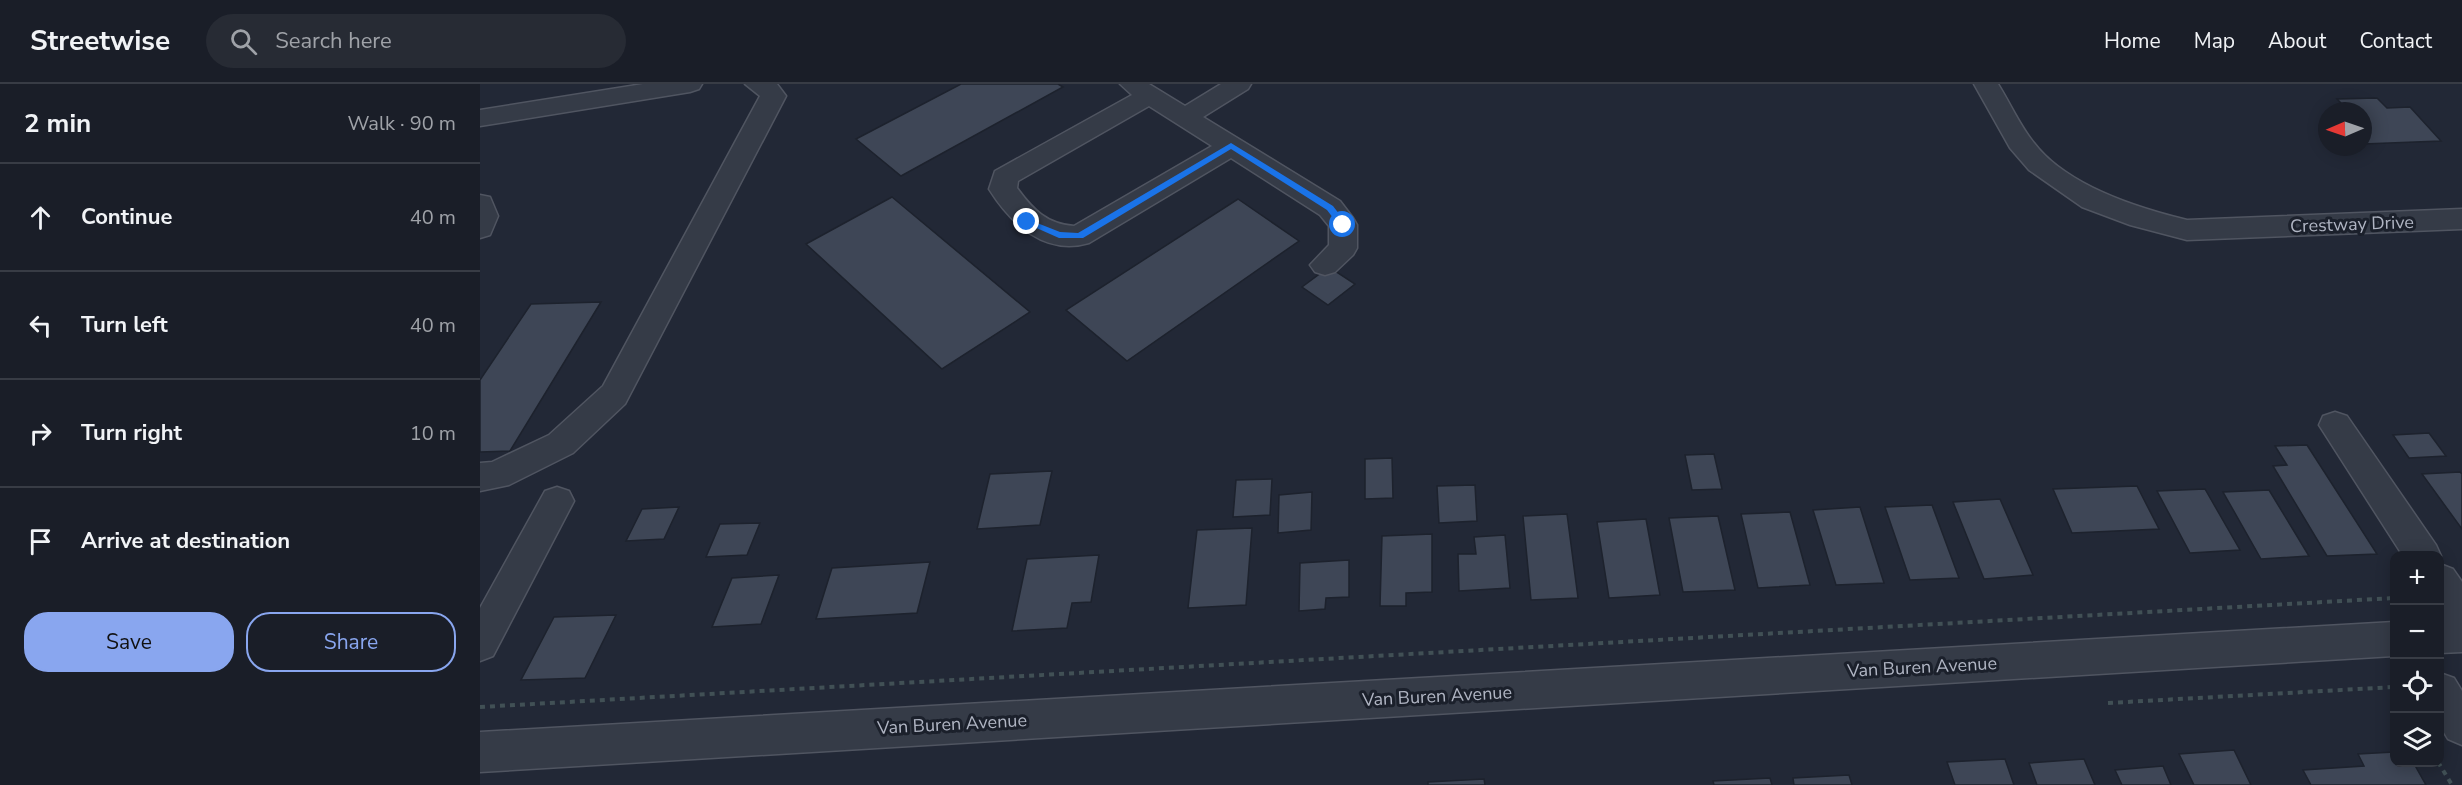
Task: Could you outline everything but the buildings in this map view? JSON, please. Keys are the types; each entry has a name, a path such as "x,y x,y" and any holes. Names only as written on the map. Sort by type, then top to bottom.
{"street":[{"path":"480,118 690,84"},
{"path":"480,477 497,475 561,444 614,395 773,96 771,91 757,84"},
{"path":"1184,117 1239,84"},
{"path":"1960,84 1988,88"},
{"name":"Crestway Drive","path":"1988,88 2023,148 2038,164 2092,200 2140,218 2187,230 2462,219"},
{"path":"1231,146 1080,236 1059,235 1027,222 1003,189 1005,177 1141,90 1231,146 1330,208 1343,225 1343,248 1325,266"},
{"path":"480,204 484,216 480,228"},
{"path":"2335,425 2420,551"},
{"path":"480,644 557,501"},
{"path":"2444,587 2462,614"},
{"path":"2444,636 2462,635"},
{"name":"Van Buren Avenue","path":"480,752 2390,639"},
{"path":"2444,699 2462,726"}],"path":[{"path":"480,707 2390,598"},
{"path":"2108,703 2390,688"},
{"path":"2441,767 2452,785"}],"route":[{"path":"1027,222 1059,235 1080,236 1231,146 1330,208 1343,225"}]}
